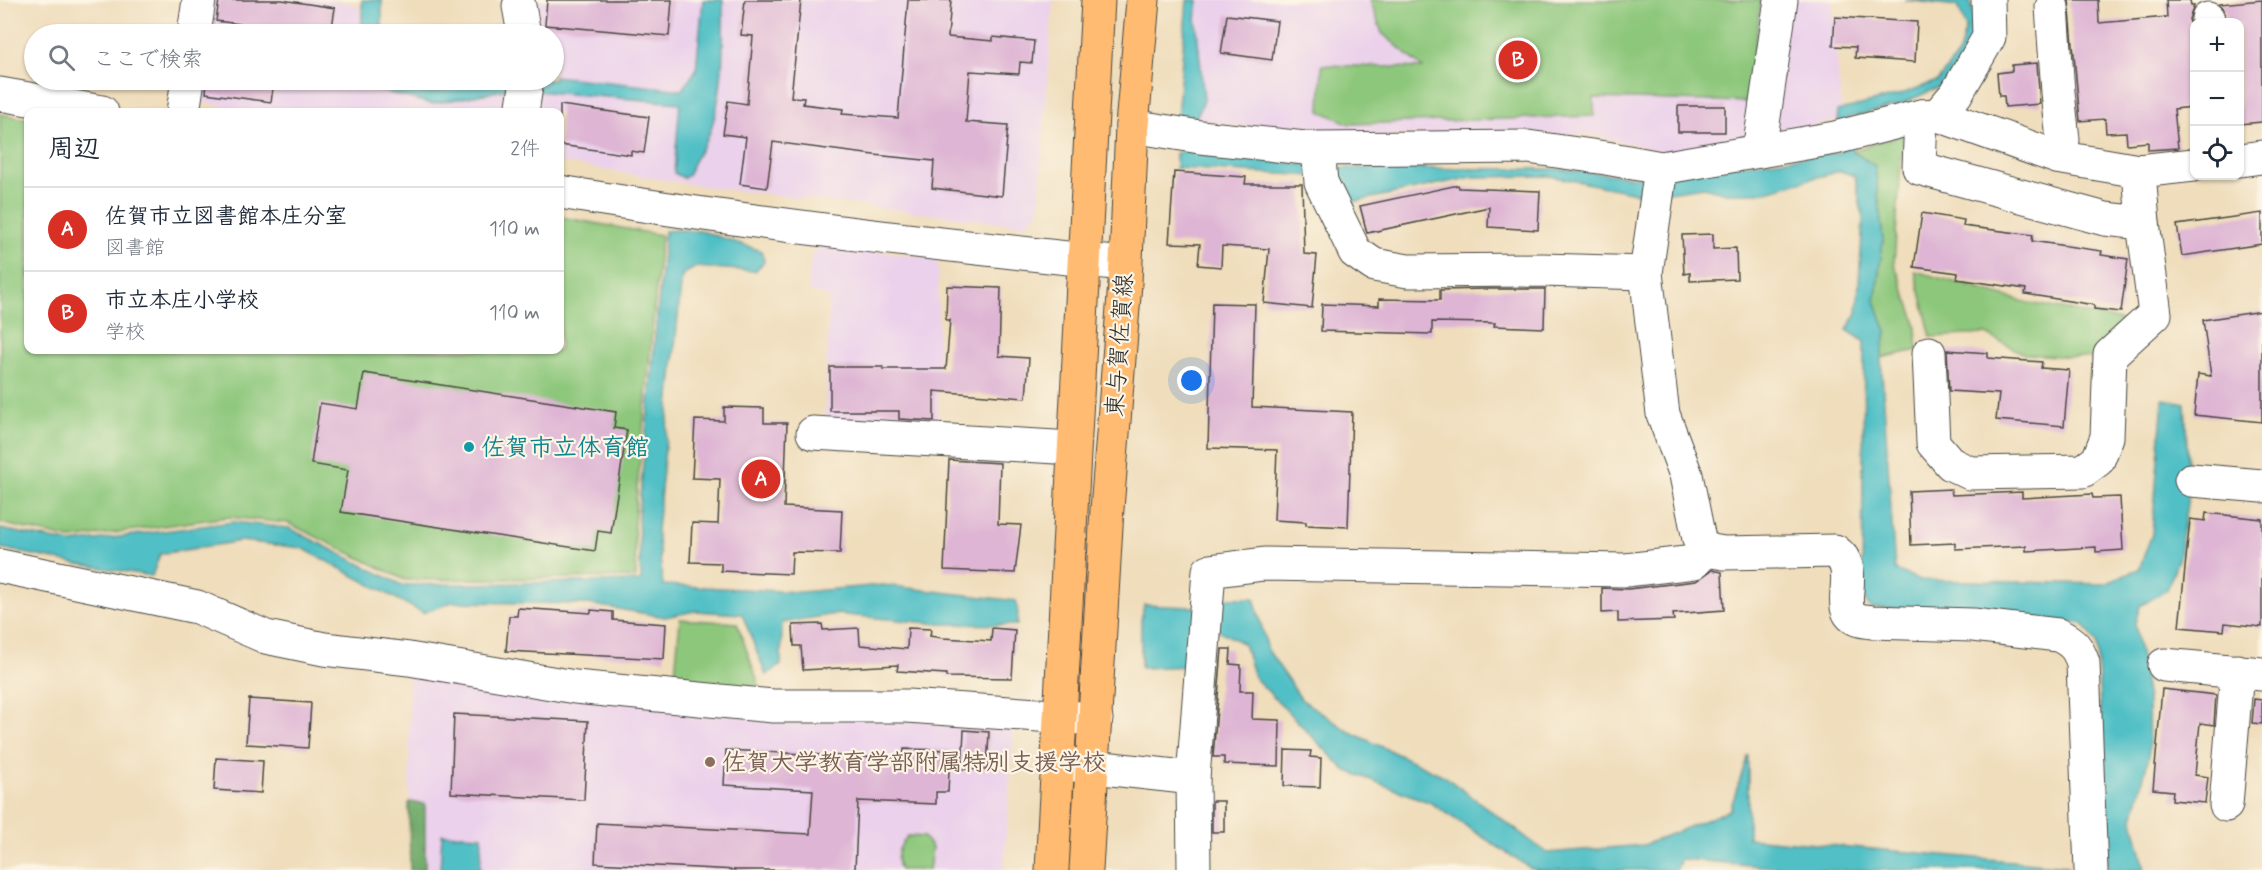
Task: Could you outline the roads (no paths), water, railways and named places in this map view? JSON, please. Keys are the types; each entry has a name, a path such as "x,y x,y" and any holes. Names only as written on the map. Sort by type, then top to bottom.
{"main road":[{"name":"東与賀佐賀線","path":"1052,870 1098,0"},
{"name":"東与賀佐賀線","path":"1086,870 1107,509 1125,283 1124,264 1132,126 1143,0"}],"street":[{"path":"195,24 199,0"},
{"path":"1759,151 1781,0"},
{"path":"1132,126 1188,135 1318,164 1528,147 1606,158 1659,180 1759,151 1849,135 1929,116 1956,94 1989,37 1988,0"},
{"path":"2052,7 2063,140 2057,157"},
{"path":"184,108 186,90"},
{"path":"0,94 79,108"},
{"path":"1929,116 2057,157 2139,171 2190,165"},
{"path":"1929,116 1919,168 2105,219 2143,223"},
{"path":"2244,159 2262,157"},
{"path":"1318,164 1355,252 1374,265 1408,271 1542,270 1646,273"},
{"path":"1929,353 1933,443 1951,464 1970,473 2084,471 2098,460 2107,437 2110,355 2155,314 2143,223 2139,171"},
{"path":"1659,180 1646,273 1663,414 1686,475 1699,539 1706,550 1724,553 1835,551 1844,557 1848,569 1846,603 1849,613 1855,619 1871,622 1973,625 2058,635 2071,640 2078,649 2083,663 2091,870"},
{"path":"564,193 660,209 804,228 1124,264"},
{"path":"813,433 1073,448"},
{"path":"2191,480 2262,486"},
{"path":"1194,870 1193,778 1209,572 1222,568 1264,564 1626,570 1694,562 1706,550"},
{"path":"0,566 81,581 197,607 266,637 324,649 409,659 575,687 773,706 907,706 1096,719"},
{"path":"2164,665 2250,672 2226,805"},
{"path":"1058,763 1193,778"}],"water":[{"path":"362,0 382,0 382,24 362,24"},
{"path":"703,0 723,0 723,49 716,113 709,135 693,162 689,174 684,178 674,173 680,103 521,90 564,90 564,77 682,90 696,70"},
{"path":"1187,0 1198,0 1196,20 1204,100 1196,118 1196,152 1337,168 1558,169 1640,177 1842,152 1837,111 1896,96 1937,81 1959,53 1966,27 1958,6 1905,0 1970,0 1977,26 1970,53 1939,87 1899,105 1848,118 1852,151 1875,166 1883,241 1875,301 1886,332 1881,358 1895,570 1921,580 2105,584 2139,569 2152,534 2163,399 2185,403 2189,490 2179,556 2167,590 2140,606 2135,623 2148,700 2149,756 2133,819 2145,870 2108,870 2097,643 2083,624 1977,611 1871,608 1862,597 1864,341 1847,330 1857,313 1863,219 1855,176 1840,171 1759,193 1726,193 1704,187 1646,195 1550,176 1473,177 1348,203 1334,177 1176,168 1176,153 1181,152 1182,119 1177,118"},
{"path":"378,90 416,90 427,93 440,90 504,90 432,104"},
{"path":"665,231 702,231 762,251 764,262 755,271 696,267 682,275 657,530 663,585 800,592 883,585 1016,601 1017,625 940,624 835,614 782,623 781,665 766,675 742,614 695,611 665,617 588,604 452,602 423,613 302,548 241,541 160,554 152,576 0,548 0,529 72,543 233,522 289,528 402,585 641,581 638,518"},
{"path":"1225,598 1254,598 1268,650 1301,699 1348,731 1444,776 1547,853 1644,845 1730,810 1748,755 1748,838 2067,866 2067,870 1809,870 1681,859 1676,870 1539,870 1530,868 1431,803 1345,770 1254,677 1244,644 1218,630 1193,666 1141,668 1141,620 1144,605 1215,608"},
{"path":"442,834 482,836 480,870 440,870"}],"place":[{"name":"市立本庄小学校","path":"1518,60"},
{"name":"佐賀市立体育館","path":"469,447"},
{"name":"佐賀市立図書館本庄分室","path":"761,479"},
{"name":"佐賀大学教育学部附属特別支援学校","path":"710,762"}]}
